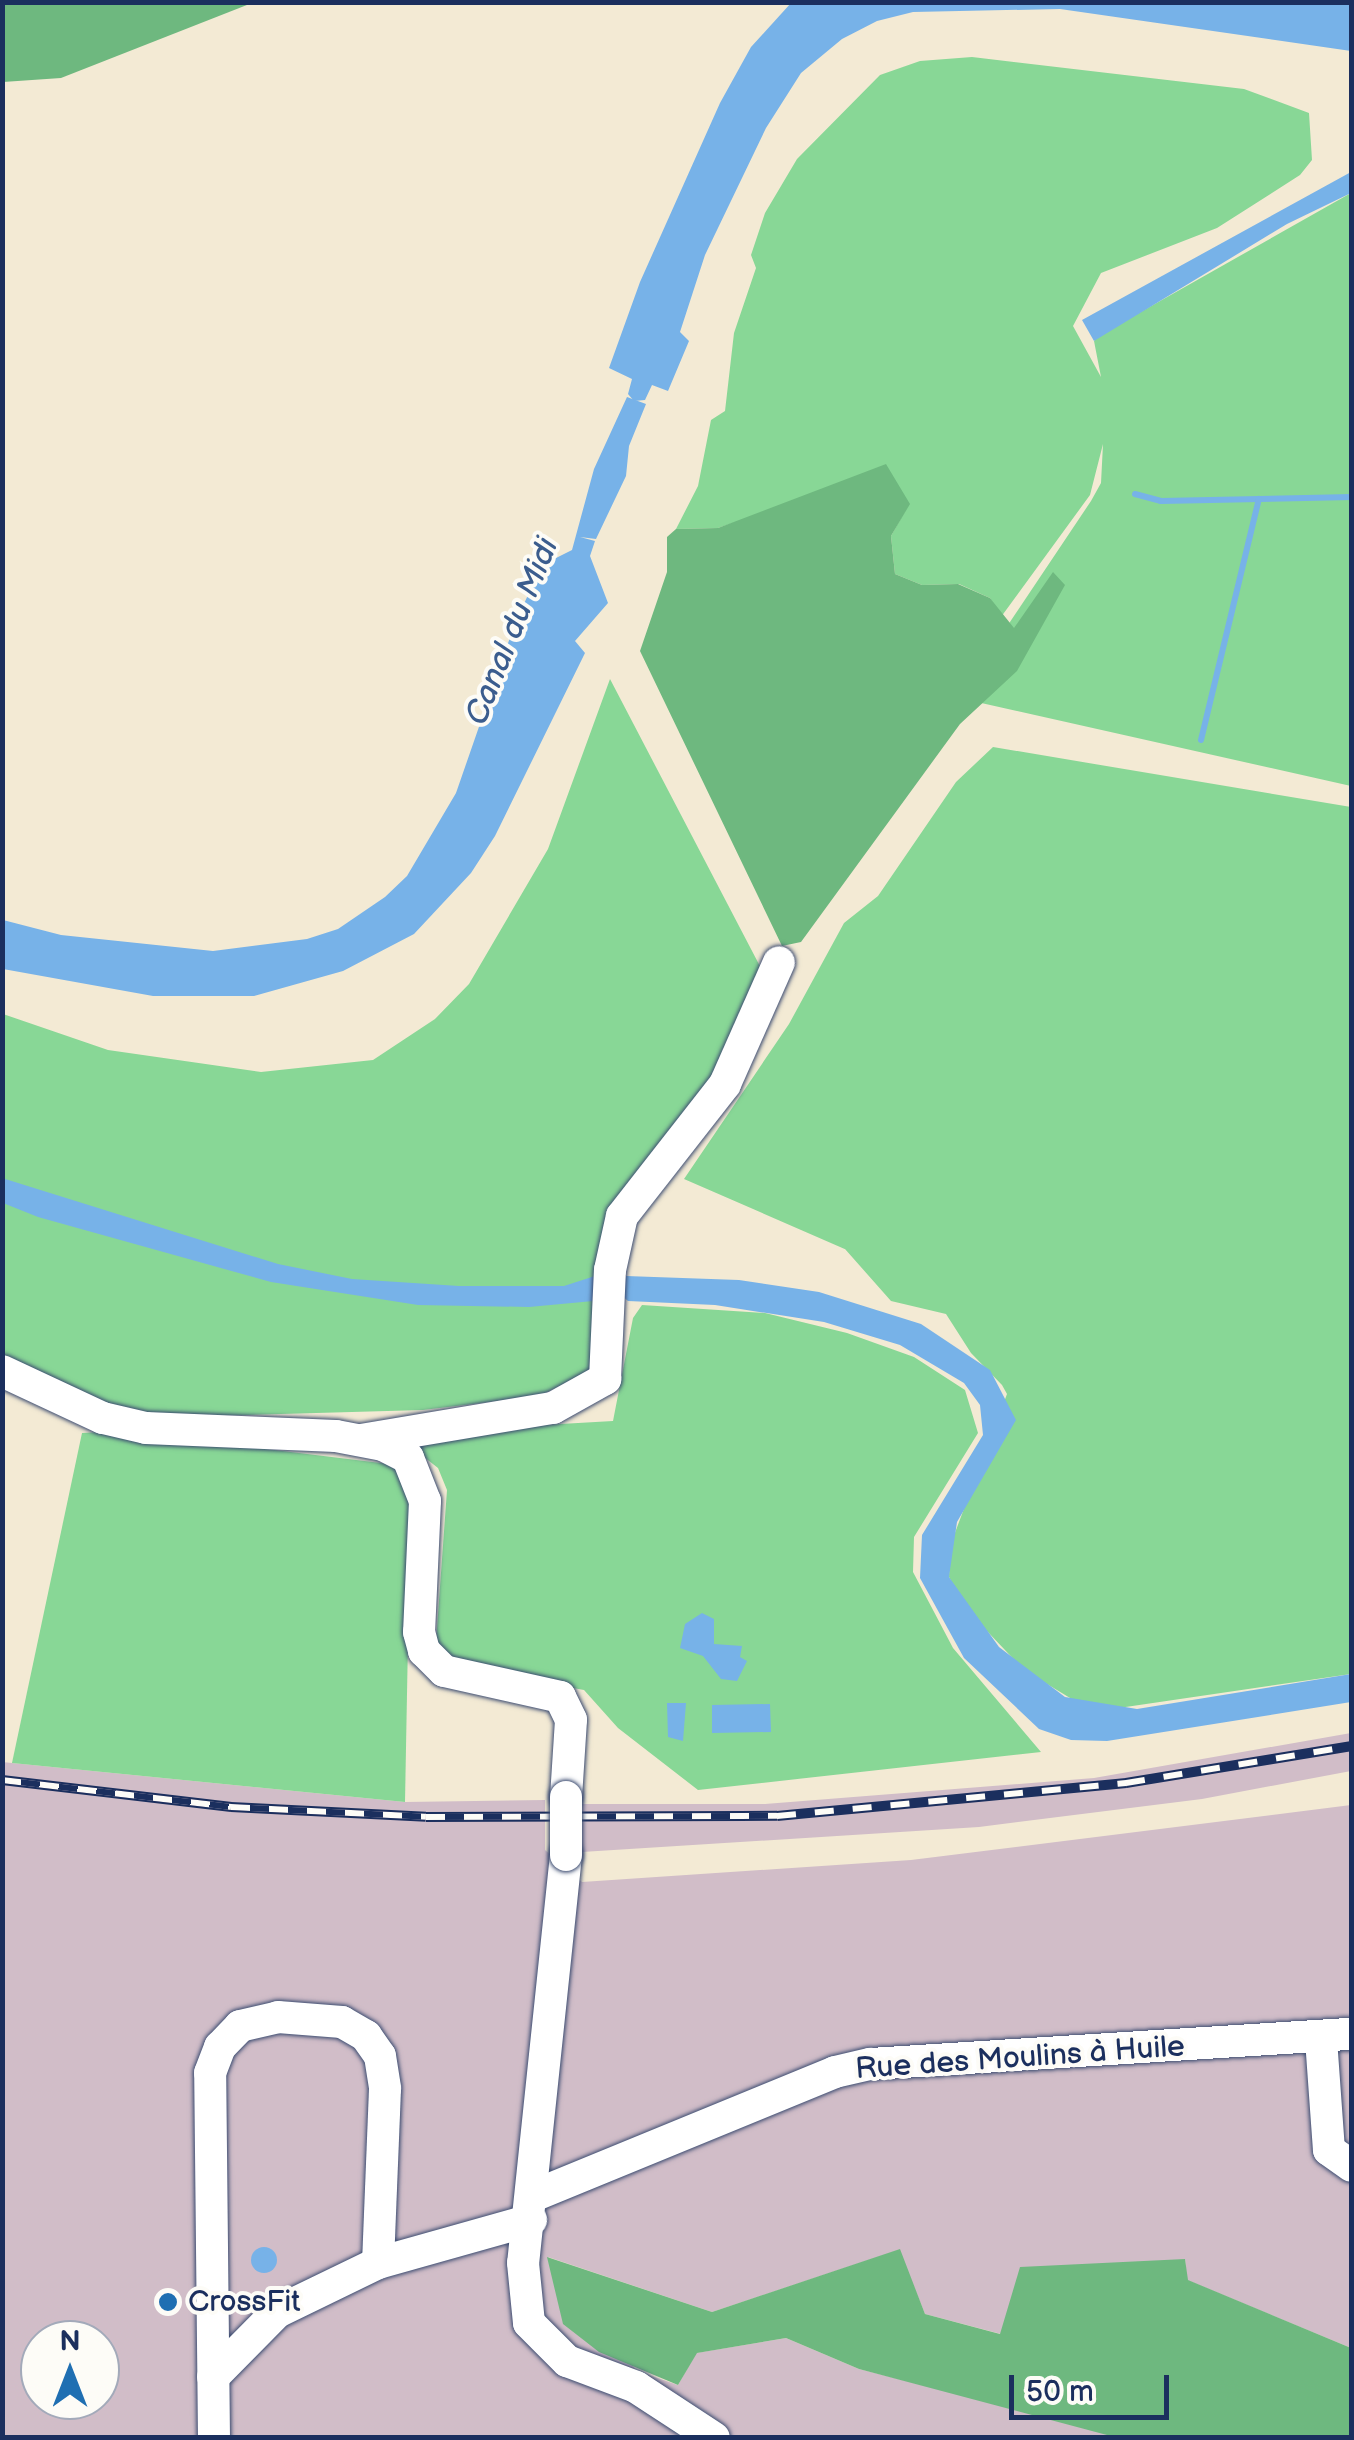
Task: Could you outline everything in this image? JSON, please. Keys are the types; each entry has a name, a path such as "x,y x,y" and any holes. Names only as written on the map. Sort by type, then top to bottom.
{"street":[{"path":"2,1371 102,1418 146,1428 361,1440 553,1408 604,1379 610,1270 622,1216 726,1084 779,962"},
{"path":"361,1440 408,1458 421,1477 424,1651 444,1670 560,1697 570,1720 566,1855 524,2295 529,2323 546,2344 568,2360 668,2404 714,2438"},
{"path":"214,2438 210,2073 229,2036 258,2019 342,2022 366,2036 380,2056 386,2089 378,2263"},
{"path":"1336,2037 1329,2150 1352,2166"},
{"name":"Rue des Moulins à Huile","path":"277,2312 378,2263 532,2208 835,2072 871,2064 1336,2037"},
{"path":"212,2308 277,2312"},
{"path":"213,2377 277,2312"}],"shaded area":[{"path":"1351,1733 1351,1771 1202,1799 979,1827 582,1852 581,1804 765,1804 1094,1778"},
{"path":"2,1762 405,1802 545,1800 545,1850 582,1882 911,1860 1351,1805 1351,2348 1187,2280 1185,2259 1001,2334 925,2314 899,2250 712,2312 548,2257 637,2371 678,2385 696,2353 786,2338 859,2369 1128,2437 3,2437"}],"green space":[{"path":"3,2 252,3 61,78 3,82"},
{"path":"972,57 1244,89 1309,113 1312,160 1300,175 1217,228 1101,273 1073,326 1101,377 1094,341 1100,335 1351,193 1351,786 959,698 1091,501 1101,483 1103,444 1090,495 1001,617 990,598 959,584 922,585 895,574 891,536 909,504 789,504 718,528 676,529 698,486 711,420 725,411 734,333 756,268 751,255 765,213 797,159 880,75 920,61"},
{"path":"886,464 910,504 891,536 895,574 922,585 958,584 990,598 1014,628 1053,572 1065,585 1017,671 960,724 801,942 782,946 640,651 667,572 667,537 676,529 718,528"},
{"path":"610,679 763,972 716,1075 619,1200 590,1371 539,1396 423,1410 179,1417 130,1413 3,1359 3,1014 108,1050 261,1072 373,1060 435,1019 469,984 548,849"},
{"path":"993,747 1351,807 1351,1674 1112,1709 1075,1701 1024,1670 967,1610 949,1577 950,1546 1007,1394 971,1353 946,1314 891,1301 845,1249 684,1179 789,1024 844,923 878,896 956,782"},
{"path":"642,1305 765,1313 847,1333 914,1357 965,1390 978,1433 914,1537 913,1572 953,1648 1041,1752 698,1790 618,1728 584,1690 448,1665 436,1642 447,1490 438,1468 419,1453 422,1432 613,1421 633,1318"},
{"path":"120,1431 397,1465 411,1479 405,1802 12,1763 82,1433"},
{"path":"900,2249 925,2314 1000,2334 1020,2267 1185,2259 1188,2280 1351,2348 1351,2437 1107,2435 859,2369 786,2338 697,2353 678,2385 599,2352 563,2324 547,2257 712,2312"}],"water":[{"path":"791,3 1351,3 1351,51 1060,9 913,12 877,21 842,39 801,73 766,128 705,255 680,332 689,341 668,391 652,385 645,400 634,401 628,394 632,379 609,368 640,282 720,103 751,47"},
{"path":"1351,172 1351,193 1287,224 1094,341 1082,320"},
{"name":"Canal du Midi","path":"627,397 646,404 629,446 626,476 596,539 580,537 595,541 590,556 608,603 575,641 585,653 495,836 471,873 414,934 343,971 254,996 153,996 3,969 3,920 61,935 213,951 307,939 338,929 385,897 407,876 456,793 515,623 542,565 572,550 594,469"},
{"path":"2,1178 278,1264 352,1279 459,1286 564,1286 598,1275 604,1300 529,1307 418,1305 271,1282 38,1217 3,1203"},
{"path":"626,1276 739,1280 819,1292 921,1324 990,1370 1016,1420 957,1522 949,1577 999,1647 1065,1697 1137,1709 1351,1674 1351,1702 1107,1741 1071,1740 1039,1729 964,1658 920,1578 922,1535 983,1435 980,1405 964,1383 900,1345 824,1322 715,1305 628,1301 621,1295"},
{"path":"702,1613 714,1619 714,1644 742,1646 740,1657 747,1661 737,1681 721,1679 703,1656 680,1648 685,1624"},
{"path":"667,1703 686,1703 683,1741 668,1737"},
{"path":"770,1704 771,1732 712,1733 712,1705"},
{"path":"264,2247 273,2251 277,2260 273,2269 264,2273 255,2269 251,2260 255,2251"}],"waterway":[{"path":"1135,494 1161,501 1352,497"},
{"path":"1201,740 1259,499"}],"railway":[{"path":"2,1780 231,1807 426,1817 777,1816 1126,1783 1352,1746"}],"place":[{"name":"CrossFit","path":"168,2302"}]}
